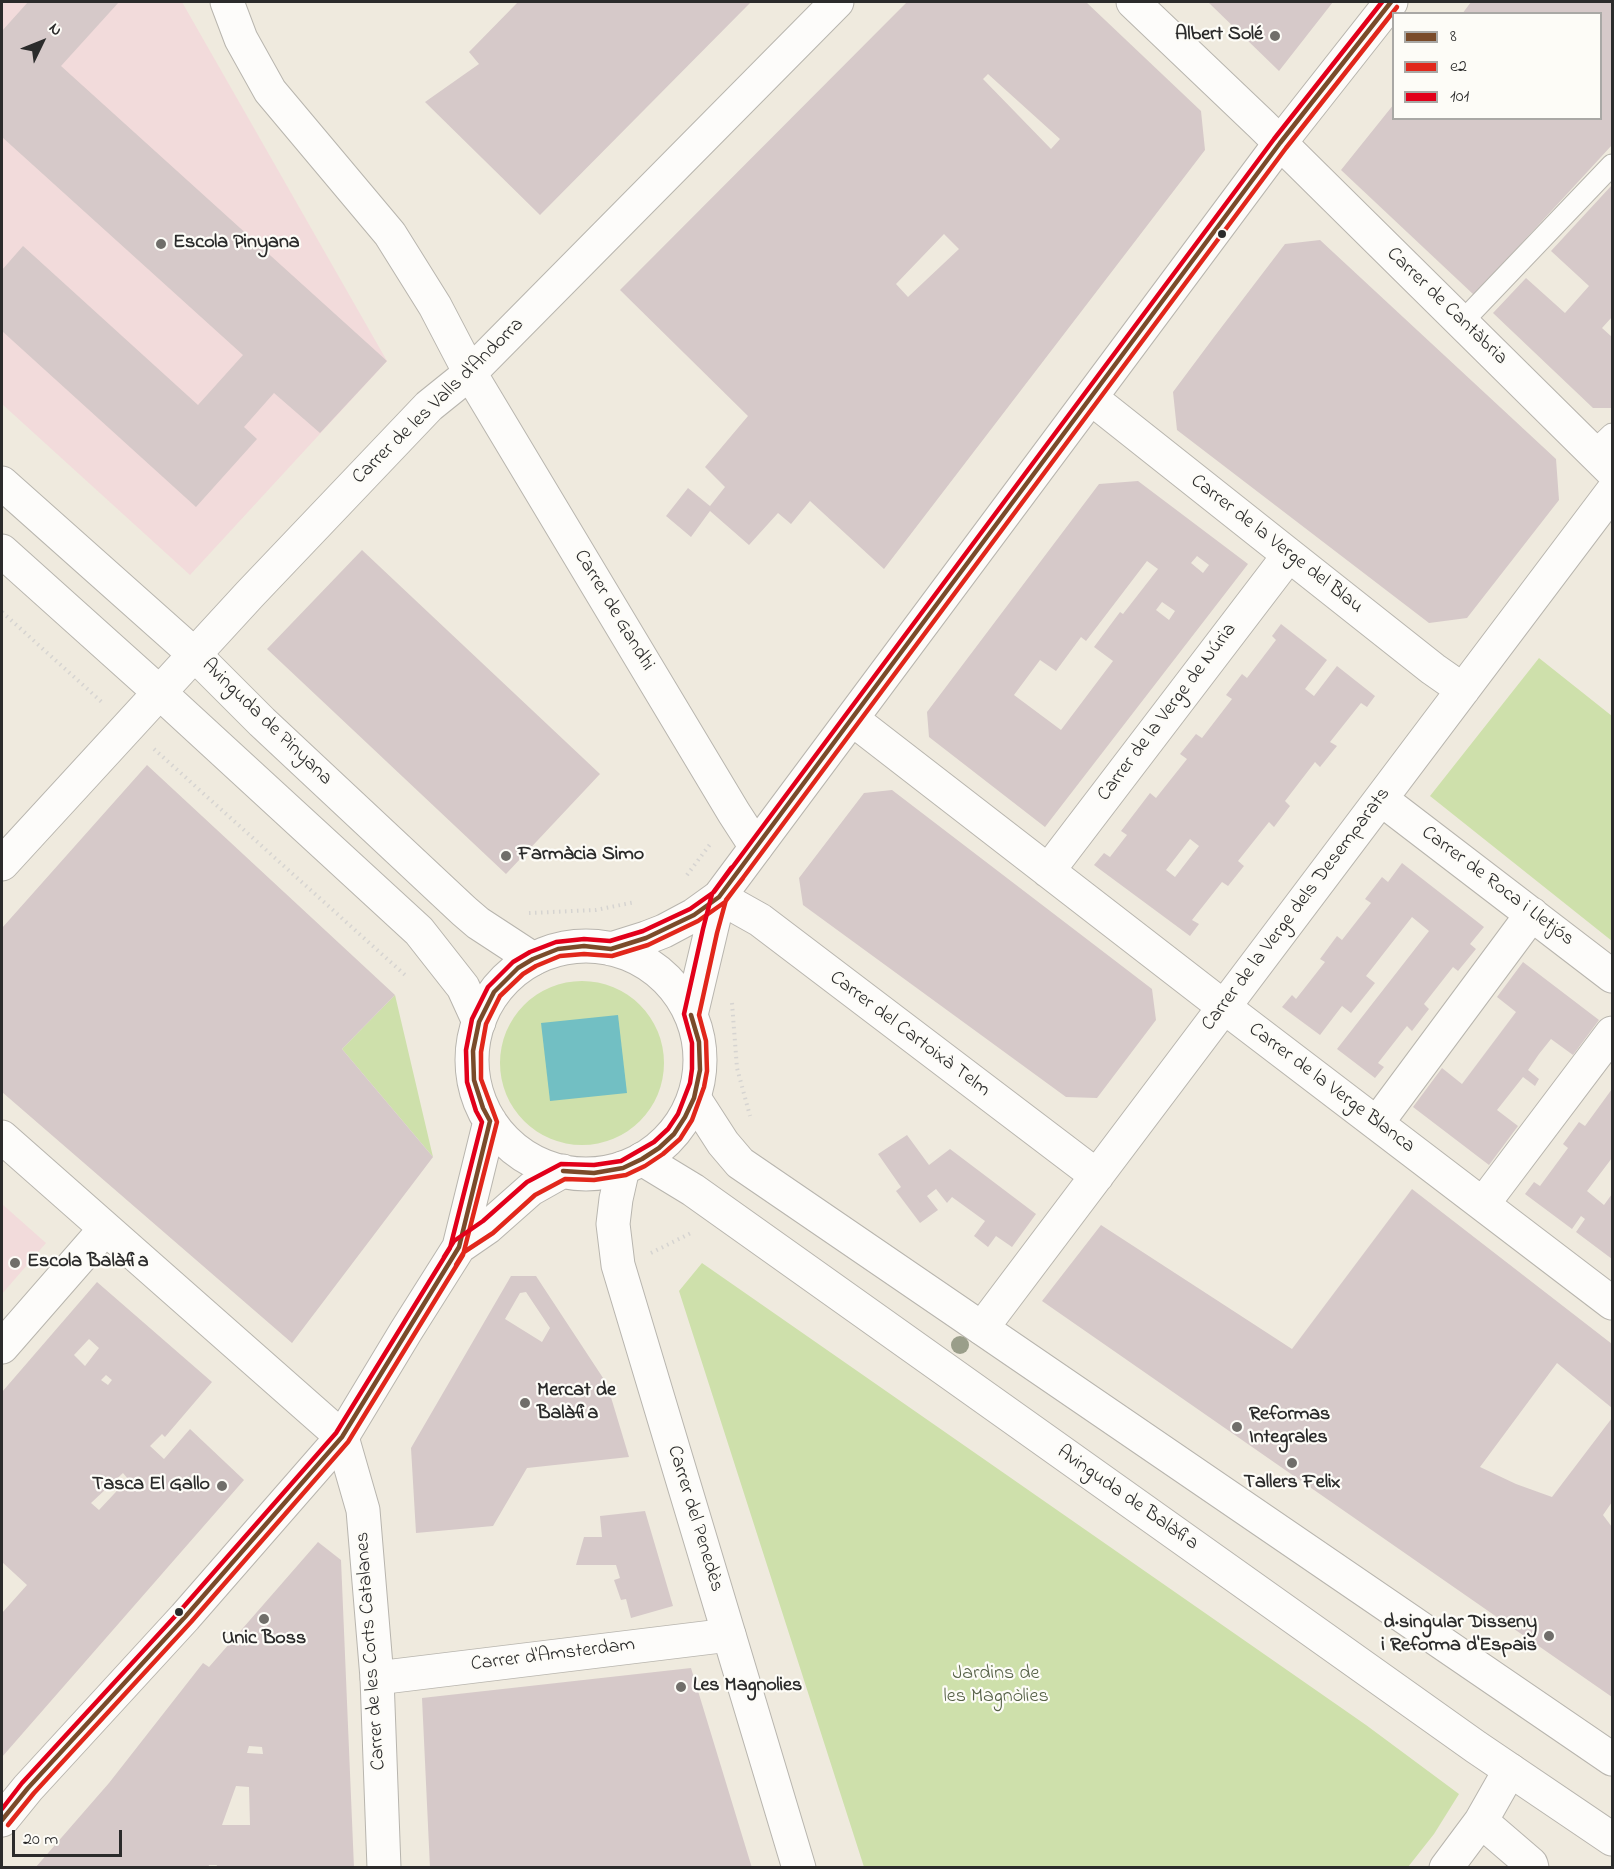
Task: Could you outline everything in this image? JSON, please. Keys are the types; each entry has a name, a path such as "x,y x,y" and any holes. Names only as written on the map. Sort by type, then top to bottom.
{"street":[{"name":"Carrer de Gandhi","path":"227,2 241,39 270,91 390,234 435,306 470,374 756,847"},
{"name":"Carrer de les Valls d'Andorra","path":"2,864 194,654 429,406 470,374 837,2"},
{"name":"Carrer de Cantàbria","path":"1133,2 1462,322 1606,452"},
{"path":"611,949 664,931 694,915 719,897 1280,143 1391,2"},
{"name":"Carrer de la Verge del Blau","path":"1091,398 1433,669 1463,690"},
{"name":"Avinguda de Pinyana","path":"2,483 194,654 262,722 464,911 478,923 533,959"},
{"name":"Carrer de la Verge dels Desemparats","path":"982,1328 1612,492"},
{"path":"2,551 419,931 463,987 478,1022"},
{"name":"Carrer de la Verge de Núria","path":"1048,871 1288,555"},
{"name":"Carrer de la Verge Blanca","path":"852,718 1224,1007 1612,1303"},
{"name":"Carrer de Roca i Lletjós","path":"1381,799 1612,976"},
{"path":"691,1015 719,897"},
{"name":"Carrer del Cartoixà Telm","path":"719,897 760,920 1097,1176"},
{"path":"1377,1123 1532,914"},
{"path":"585,946 611,949 628,954 659,972 682,999 691,1015 699,1042 700,1070 693,1098 685,1117 674,1134 659,1148 633,1164 594,1173 563,1171 548,1167 521,1153 499,1133 490,1121 474,1080 473,1051 478,1022 494,992 505,979 533,959 558,949 585,946"},
{"path":"1483,1204 1612,1034"},
{"path":"693,1098 706,1120 740,1163 1612,1759"},
{"path":"2,1820 28,1788 185,1617 342,1437 459,1247 490,1121"},
{"path":"2,1137 342,1437"},
{"name":"Carrer del Penedès","path":"633,1164 616,1199 613,1224 618,1264 799,1868"},
{"name":"Avinguda de Balàfia","path":"633,1164 693,1190 1510,1770 1612,1839"},
{"path":"459,1247 488,1227 531,1190 563,1171"},
{"path":"2,1347 105,1228"},
{"name":"Carrer de les Corts Catalanes","path":"342,1437 363,1510 377,1678 384,1868"},
{"name":"Carrer d'Amsterdam","path":"377,1678 729,1635"},
{"path":"1446,1868 1481,1821 1510,1770"},
{"path":"1481,1821 1531,1864 1532,1868"}],"lane":[{"path":"1462,322 1612,165"}],"path":[{"path":"2,612 108,707"},
{"path":"150,745 405,975"},
{"path":"525,913 596,910 639,901"},
{"path":"731,993 737,1068 743,1095 754,1126"}],"shaded area":[{"name":"Escola Pinyana","path":"2,2 182,2 387,361 190,575 2,404"},
{"name":"Escola Balàfia","path":"2,1204 46,1243 2,1294"}],"green space":[{"path":"1539,658 1612,716 1612,941 1430,796"},
{"path":"582,981 613,988 640,1005 657,1032 664,1063 657,1094 640,1121 613,1138 582,1145 551,1138 524,1121 507,1094 500,1063 507,1032 524,1005 551,988"},
{"path":"395,995 433,1157 342,1049"},
{"name":"Jardins de les Magnòlies","path":"702,1263 1366,1725 1459,1794 1434,1834 1408,1867 864,1867 679,1291"}],"water":[{"path":"618,1015 627,1093 550,1101 541,1023"}],"building":[{"path":"28,2 119,2 61,66 387,361 320,433 274,393 244,427 257,439 196,507 2,331 2,270 23,246 198,405 243,355 2,137 2,31"},
{"path":"518,2 751,2 540,215 425,102 479,64 469,52"},
{"path":"907,2 1086,2 1201,111 1205,150 884,569 810,501 791,524 778,513 749,545 710,511 691,537 666,516 688,488 710,506 725,487 705,467 748,416 620,290","holes":["988,74 1060,139 1051,149 983,79","944,234 959,249 908,297 896,284"]},
{"name":"Albert Solé","path":"1208,2 1333,2 1279,71"},
{"path":"1471,2 1612,2 1612,145 1474,295 1341,170 1392,106 1392,120 1602,120 1602,12 1464,12"},
{"path":"1612,185 1612,317 1602,328 1612,337 1612,408 1593,408 1493,313 1526,278 1565,313 1589,286 1551,251"},
{"path":"1320,240 1556,459 1559,500 1467,618 1429,623 1177,430 1173,392 1214,337 1285,244"},
{"path":"1138,481 1248,564 1045,827 929,737 927,712 1099,484","holes":["1197,556 1209,565 1203,573 1191,563","1147,561 1158,569 1123,614 1120,612 1094,647 1113,661 1061,730 1014,695 1040,660 1056,671 1081,637 1086,641","1162,602 1175,611 1169,620 1156,610"]},
{"path":"362,550 600,774 506,874 267,649"},
{"path":"1281,624 1327,660 1305,689 1314,696 1337,666 1375,696 1367,707 1361,703 1330,742 1337,746 1320,767 1315,762 1285,801 1290,806 1274,827 1269,822 1238,861 1244,866 1228,886 1222,882 1192,920 1199,924 1190,936 1094,865 1104,853 1110,857 1127,835 1121,831 1150,793 1156,798 1187,759 1180,754 1196,734 1202,738 1232,699 1226,695 1242,674 1247,678 1276,640 1272,636","holes":["1190,839 1199,846 1175,877 1166,870"]},
{"path":"147,765 395,995 342,1049 433,1157 292,1343 2,1092 2,928"},
{"path":"892,790 1152,989 1156,1020 1097,1098 1066,1097 803,905 799,878 864,793"},
{"path":"1402,863 1484,927 1470,944 1476,949 1458,971 1453,967 1424,1004 1429,1009 1412,1031 1407,1026 1378,1063 1384,1067 1375,1078 1337,1049 1429,931 1412,917 1366,976 1375,983 1351,1013 1342,1006 1320,1035 1282,1007 1292,995 1296,999 1325,962 1320,959 1337,936 1342,940 1371,903 1365,899 1382,877 1388,882"},
{"path":"1523,962 1599,1020 1573,1055 1551,1039 1539,1054 1528,1070 1539,1079 1535,1086 1523,1077 1497,1110 1518,1126 1489,1165 1413,1107 1442,1068 1462,1084 1516,1012 1497,997"},
{"path":"1612,1089 1612,1158 1587,1191 1604,1205 1612,1194 1612,1259 1576,1232 1585,1219 1581,1216 1572,1229 1525,1194 1534,1182 1540,1186 1568,1148 1563,1144 1579,1122 1585,1126"},
{"path":"907,1135 929,1165 950,1149 1036,1214 1012,1247 996,1236 988,1247 974,1236 985,1221 952,1197 947,1203 936,1189 927,1196 938,1210 920,1223 896,1191 901,1187 878,1154"},
{"path":"1412,1189 1612,1344 1612,1408 1557,1363 1480,1467 1516,1484 1552,1497 1612,1418 1612,1502 1603,1515 1612,1527 1612,1697 1042,1301 1101,1225 1292,1349"},
{"name":"Mercat de Balàfia","path":"511,1276 536,1276 607,1384 629,1457 527,1468 493,1526 416,1533 411,1448","holes":["526,1292 550,1328 542,1342 505,1319 520,1293"]},
{"path":"97,1282 212,1382 165,1437 162,1434 150,1446 164,1459 190,1429 244,1480 2,1757 2,1613 27,1585 2,1562 2,1392","holes":["89,1339 99,1348 85,1366 74,1355","106,1375 112,1380 108,1385 101,1380","123,1473 128,1479 99,1510 91,1503"]},
{"path":"645,1511 673,1606 631,1618 626,1599 621,1600 614,1580 620,1578 616,1565 576,1565 584,1537 602,1537 600,1516"},
{"path":"318,1542 341,1560 354,1868 216,1868 217,1865 209,1865 208,1868 35,1868 109,1783 203,1663 209,1667","holes":["249,1746 262,1747 263,1754 247,1753","236,1786 249,1787 250,1825 222,1825"]},
{"path":"691,1668 752,1868 430,1868 422,1698"}],"transit line":[{"name":"101","path":"2,1809 22,1783 179,1612 336,1433 450,1248 482,1122 467,1082 466,1050 472,1019 488,987 513,962 530,952 556,942 584,939 610,941 643,931 690,909 714,892 1274,139 1382,2"},
{"name":"8","path":"490,1121 474,1080 473,1051 479,1022 494,992 518,968 533,959 558,949 584,946 611,949 646,938 694,915 719,897 1280,143 1391,2"},
{"name":"e2","path":"1393,12 1397,7"},
{"name":"e2","path":"8,1825 34,1793 191,1622 348,1442 463,1255 497,1122 481,1079 481,1052 486,1024 500,996 523,974 536,966 560,956 584,954 612,956 648,945 698,921 725,902 1286,148 1392,13"},
{"name":"101","path":"444,1257 454,1241 483,1221 527,1182 561,1164 594,1165 621,1161 654,1142 668,1129 678,1114 690,1083 692,1043 684,1014 703,929 712,894 731,868"},
{"name":"e2","path":"456,1265 464,1252 493,1233 535,1195 565,1179 594,1180 626,1175 645,1166 680,1139 692,1120 704,1087 707,1071 706,1041 699,1015 717,933 726,900 743,878"},
{"name":"8","path":"563,1171 594,1173 623,1168 659,1148 674,1134 694,1098 700,1070 699,1042 691,1015"},
{"name":"8","path":"2,1820 28,1788 185,1617 342,1437 459,1247 490,1121"}],"place":[{"name":"Albert Solé","path":"1275,36"},
{"name":"Escola Pinyana","path":"161,244"},
{"name":"Farmàcia Simo","path":"506,856"},
{"name":"Escola Balàfia","path":"15,1263"},
{"name":"Mercat de Balàfia","path":"525,1403"},
{"name":"Reformas Integrales","path":"1237,1427"},
{"name":"Tallers Felix","path":"1292,1463"},
{"name":"Tasca El Gallo","path":"222,1486"},
{"name":"Unic Boss","path":"264,1619"},
{"name":"d·singular Disseny i Reforma d'Espais","path":"1549,1636"},
{"name":"Les Magnolies","path":"681,1687"}]}
